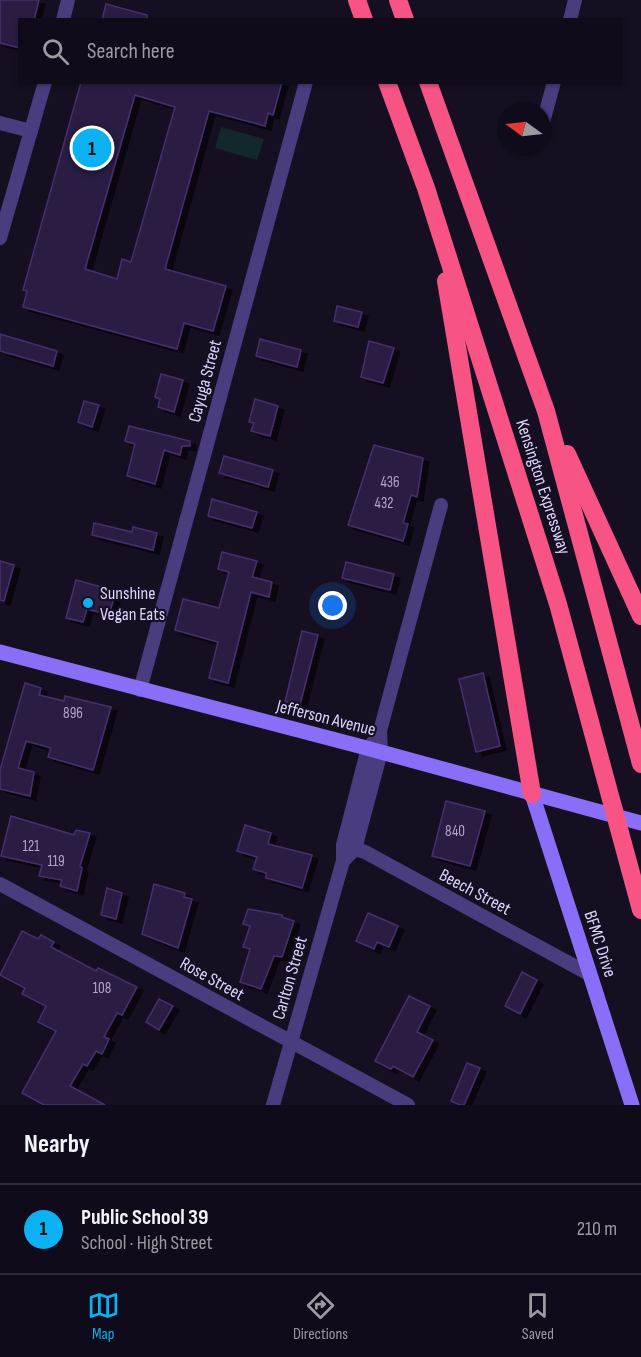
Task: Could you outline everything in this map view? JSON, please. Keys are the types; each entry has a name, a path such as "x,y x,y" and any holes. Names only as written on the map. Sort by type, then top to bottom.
{"highway":[{"path":"357,0 363,18"},
{"path":"398,0 404,18"},
{"name":"Kensington Expressway","path":"388,84 426,188 558,604 641,910"},
{"name":"Kensington Expressway","path":"429,84 546,411 641,764"},
{"path":"426,188 450,303 532,794"},
{"path":"546,411 641,616"}],"street":[{"path":"64,18 68,0"},
{"path":"570,18 575,0"},
{"path":"0,237 44,84"},
{"name":"Cayuga Street","path":"140,690 305,84"},
{"path":"549,102 553,84"},
{"path":"0,123 31,131"},
{"path":"349,847 441,505"},
{"name":"Jefferson Avenue","path":"0,652 140,690 376,745 532,794 641,823"},
{"name":"BFMC Drive","path":"532,794 632,1105"},
{"name":"Carlton Street","path":"273,1105 349,847"},
{"name":"Beech Street","path":"349,847 589,974"},
{"name":"Rose Street","path":"0,884 408,1105"}],"green space":[{"path":"221,127 264,139 257,160 215,148"}],"building":[{"path":"0,0 39,0 34,18 18,18 18,48 0,43"},
{"path":"106,4 147,15 147,18 102,18"},
{"path":"80,84 281,84 273,115 268,113 265,126 209,111 165,269 226,286 213,331 184,323 177,349 23,307 27,291 23,290","holes":["135,95 175,107 131,262 122,259 117,279 85,269"]},
{"path":"337,306 362,312 358,327 334,321"},
{"path":"0,334 57,351 53,366 0,351"},
{"path":"260,339 301,350 297,367 256,356"},
{"path":"369,341 394,348 383,383 361,377"},
{"path":"161,374 183,380 174,412 158,407 160,399 155,397"},
{"path":"255,399 278,406 270,436 251,431 254,423 249,422"},
{"path":"84,401 99,405 92,427 78,422"},
{"path":"129,426 190,441 190,446 182,446 180,455 164,450 155,484 127,476 135,444 125,441"},
{"path":"374,445 423,458 417,497 411,495 403,523 408,524 403,541 348,525"},
{"path":"224,456 273,470 268,487 219,473"},
{"path":"212,499 257,512 252,528 208,516"},
{"path":"94,523 132,532 133,527 157,533 153,550 92,535"},
{"path":"222,552 257,561 252,577 272,582 269,597 251,592 228,683 209,678 218,642 175,630 183,599 219,608 229,572 218,569"},
{"path":"0,561 14,565 4,601 0,600"},
{"path":"346,562 394,574 390,590 342,578"},
{"path":"76,580 116,591 109,615 87,609 83,622 66,618"},
{"path":"302,631 318,635 300,705 285,702"},
{"path":"483,673 500,746 476,752 459,679"},
{"path":"25,683 41,688 39,695 64,701 65,696 111,707 93,770 48,757 51,748 26,741 18,768 34,772 30,796 0,789 0,770"},
{"path":"446,801 485,811 470,866 432,856"},
{"path":"11,816 74,835 76,830 90,833 80,866 82,868 77,891 60,886 62,880 39,876 42,865 1,856"},
{"path":"245,825 271,833 268,844 312,855 302,888 266,878 266,873 253,869 257,857 237,851"},
{"path":"154,884 185,893 184,897 192,899 178,948 142,934"},
{"path":"107,888 122,893 116,919 101,915"},
{"path":"248,909 282,915 294,921 282,957 274,956 261,989 240,982 250,949 243,947 250,926 243,924"},
{"path":"368,913 398,926 389,947 377,942 374,949 356,941"},
{"path":"22,931 38,939 41,935 54,942 51,947 96,971 98,968 137,987 122,1015 117,1013 104,1037 109,1039 102,1054 96,1051 87,1066 83,1064 70,1086 105,1105 44,1105 22,1093 56,1031 38,1022 46,1006 22,994 25,988 0,975"},
{"path":"522,972 537,980 520,1014 505,1006"},
{"path":"409,996 430,1006 417,1032 433,1040 413,1077 393,1066 391,1069 375,1061"},
{"path":"159,999 173,1006 159,1030 146,1022"},
{"path":"467,1063 480,1068 464,1105 460,1105 451,1101"}],"place":[{"name":"Public School 39","path":"92,148"},
{"name":"Sunshine Vegan Eats","path":"88,603"}]}
